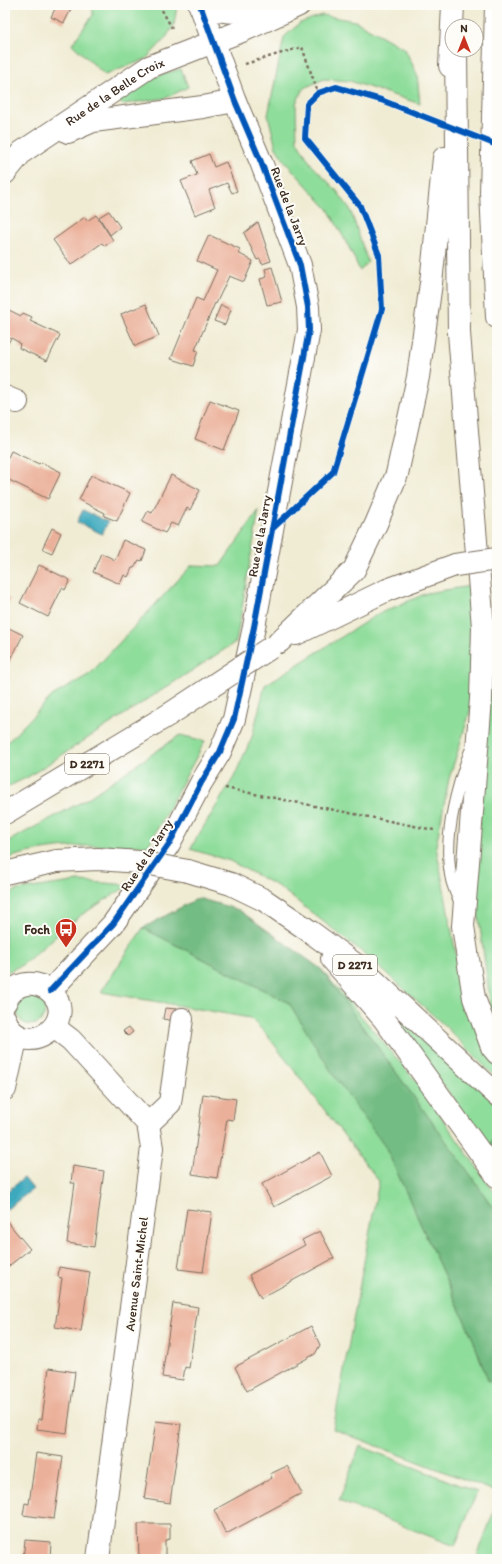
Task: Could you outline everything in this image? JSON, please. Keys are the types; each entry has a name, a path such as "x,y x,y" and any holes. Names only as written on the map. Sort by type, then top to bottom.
{"main road":[{"path":"200,5 221,12 237,13 297,6"},
{"name":"Rue de la Jarry","path":"50,992 113,924 169,844 201,783 220,752 234,719 239,702 254,627 308,330 308,307 300,264 261,162 235,101 200,5"},
{"path":"454,5 455,18"},
{"path":"274,645 354,570 376,524 397,474 418,377 431,283 444,174 454,5"},
{"path":"496,5 492,192 497,317"},
{"name":"Rue de la Belle Croix","path":"5,173 22,152 149,67 242,31 297,6"},
{"path":"456,58 459,333 484,627 479,725 463,926 474,998 492,1047 497,1053"},
{"name":"Rue de la Belle Croix","path":"22,152 93,121 196,108 235,101"},
{"name":"D 2271","path":"5,813 170,714 274,645 387,590 455,565 497,559"},
{"name":"D 2271","path":"5,874 57,861 98,859 139,862 188,870 232,884 264,900 363,970 497,1095"},
{"path":"308,930 384,1019 497,1176"},
{"path":"5,1003 8,996 14,989 25,984 35,984 45,987 58,1003 57,1021 54,1027 44,1036 27,1039 11,1027"},
{"path":"54,1027 71,1040 148,1124 170,1103 182,1019"},
{"path":"5,1089 11,1027"},
{"name":"Avenue Saint-Michel","path":"98,1559 152,1148 148,1124"}],"lane":[{"path":"464,914 452,882 450,865 450,833 454,805 462,773 479,725"}],"path":[{"path":"159,5 172,28"},
{"path":"242,65 302,47 321,92 313,98"},
{"path":"201,783 450,833"}],"green space":[{"path":"92,5 177,6 174,25 165,39 146,59 105,75 72,44 93,15"},
{"path":"322,15 355,21 405,49 417,74 420,104 350,81 324,79 304,88 296,103 297,141 311,164 337,191 350,209 368,262 360,271 328,209 287,164 276,148 268,115 284,37 300,23"},
{"path":"181,69 188,87 166,98 124,104 120,103 119,100 130,89 147,80"},
{"path":"259,510 236,642 28,777 5,788 5,745 52,696 90,674 192,565 220,566"},
{"path":"470,586 474,699 449,779 436,846 465,1003 483,1045 497,1064 497,1079 444,1025 367,956 279,887 230,861 190,849 234,777 252,737 265,685 378,614 427,593"},
{"path":"497,591 497,1024 492,1016 476,897 491,593"},
{"path":"180,735 205,741 148,846 76,846 40,850 5,859 5,843 85,800"},
{"path":"79,881 129,885 81,915 22,965 5,973 5,895 18,890"},
{"path":"198,898 239,910 321,969 472,1177 497,1214 497,1383 488,1381 473,1339 386,1148 334,1076 289,1003 143,928"},
{"path":"143,928 289,1003 386,1148 473,1339 488,1381 497,1383 497,1492 333,1429 379,1181 267,1035 250,1018 101,992"},
{"path":"321,969 416,1081 497,1196 497,1214 472,1177"},
{"path":"31,997 41,1001 45,1011 41,1021 31,1025 21,1021 17,1011 21,1001"},
{"path":"381,1002 497,1104 497,1133 489,1146"},
{"path":"497,1133 497,1157 489,1146"},
{"path":"360,1446 477,1492 455,1546 339,1501"},
{"path":"497,1503 497,1559 476,1559"}],"water":[{"path":"83,510 108,522 102,534 77,522"},
{"path":"24,1178 33,1189 7,1209 5,1207 5,1193"}],"building":[{"path":"57,5 73,5 64,23 51,17"},
{"path":"209,154 214,167 226,162 237,191 232,193 227,183 209,190 215,207 195,215 181,181 197,175 192,161"},
{"path":"109,211 120,227 110,235 99,217"},
{"path":"96,215 113,240 105,246 102,243 71,265 53,240 85,217 87,221"},
{"path":"258,222 271,261 262,264 260,259 257,260 244,233"},
{"path":"209,235 240,249 238,253 253,261 244,282 229,276 216,304 215,303 195,350 198,351 193,366 171,359 196,298 203,301 217,270 197,261"},
{"path":"272,267 282,302 267,305 260,279 267,277 265,269"},
{"path":"146,304 159,336 135,346 121,314"},
{"path":"221,305 231,310 225,325 214,321"},
{"path":"5,308 21,316 23,313 32,317 30,321 60,335 47,361 19,348 20,343 11,338 7,345 5,344"},
{"path":"210,400 239,411 224,450 195,439"},
{"path":"11,451 39,464 41,462 61,472 48,499 5,478 5,464"},
{"path":"91,475 130,493 117,521 104,516 105,513 79,500"},
{"path":"171,475 200,490 190,510 187,508 178,526 171,523 165,533 142,522 148,511 152,513"},
{"path":"52,528 61,533 52,553 42,549"},
{"path":"123,540 146,550 142,561 139,560 134,568 132,568 128,577 124,575 120,584 93,572 101,553 115,560"},
{"path":"39,565 70,580 65,590 62,588 48,617 20,603"},
{"path":"5,597 10,599 5,609"},
{"path":"5,626 23,635 5,671"},
{"path":"165,1008 177,1009 176,1021 163,1019"},
{"path":"129,1027 133,1032 128,1036 123,1031"},
{"path":"203,1094 236,1099 233,1120 227,1119 217,1178 192,1174"},
{"path":"320,1152 332,1176 274,1207 262,1184"},
{"path":"73,1166 104,1171 94,1247 67,1243 75,1183 71,1183"},
{"path":"187,1209 212,1212 203,1272 178,1269"},
{"path":"5,1219 30,1249 5,1269"},
{"path":"320,1231 334,1258 261,1298 249,1275 305,1245 302,1240"},
{"path":"59,1267 90,1272 81,1331 55,1327 62,1278 58,1277"},
{"path":"173,1303 198,1307 189,1368 185,1367 183,1380 162,1377"},
{"path":"311,1326 320,1345 315,1354 247,1391 235,1367"},
{"path":"49,1368 75,1372 67,1433 37,1429 38,1419 42,1419"},
{"path":"156,1421 181,1424 170,1503 144,1499"},
{"path":"36,1453 63,1457 54,1519 23,1515 25,1503 29,1504"},
{"path":"287,1466 302,1493 226,1534 214,1510 272,1478 270,1474"},
{"path":"138,1524 170,1524 170,1539 165,1540 165,1559 139,1559"},
{"path":"25,1540 51,1542 50,1559 23,1559"}],"cycle path":[{"path":"50,991 113,924 169,844 201,783 220,752 234,719 254,627 309,330 308,307 300,265 261,162 235,101 200,5"},
{"path":"272,529 333,472 382,309 379,255 360,206 305,138 307,104 318,93 336,87 381,100 497,145"}],"place":[{"name":"Foch","path":"66,948"}]}
